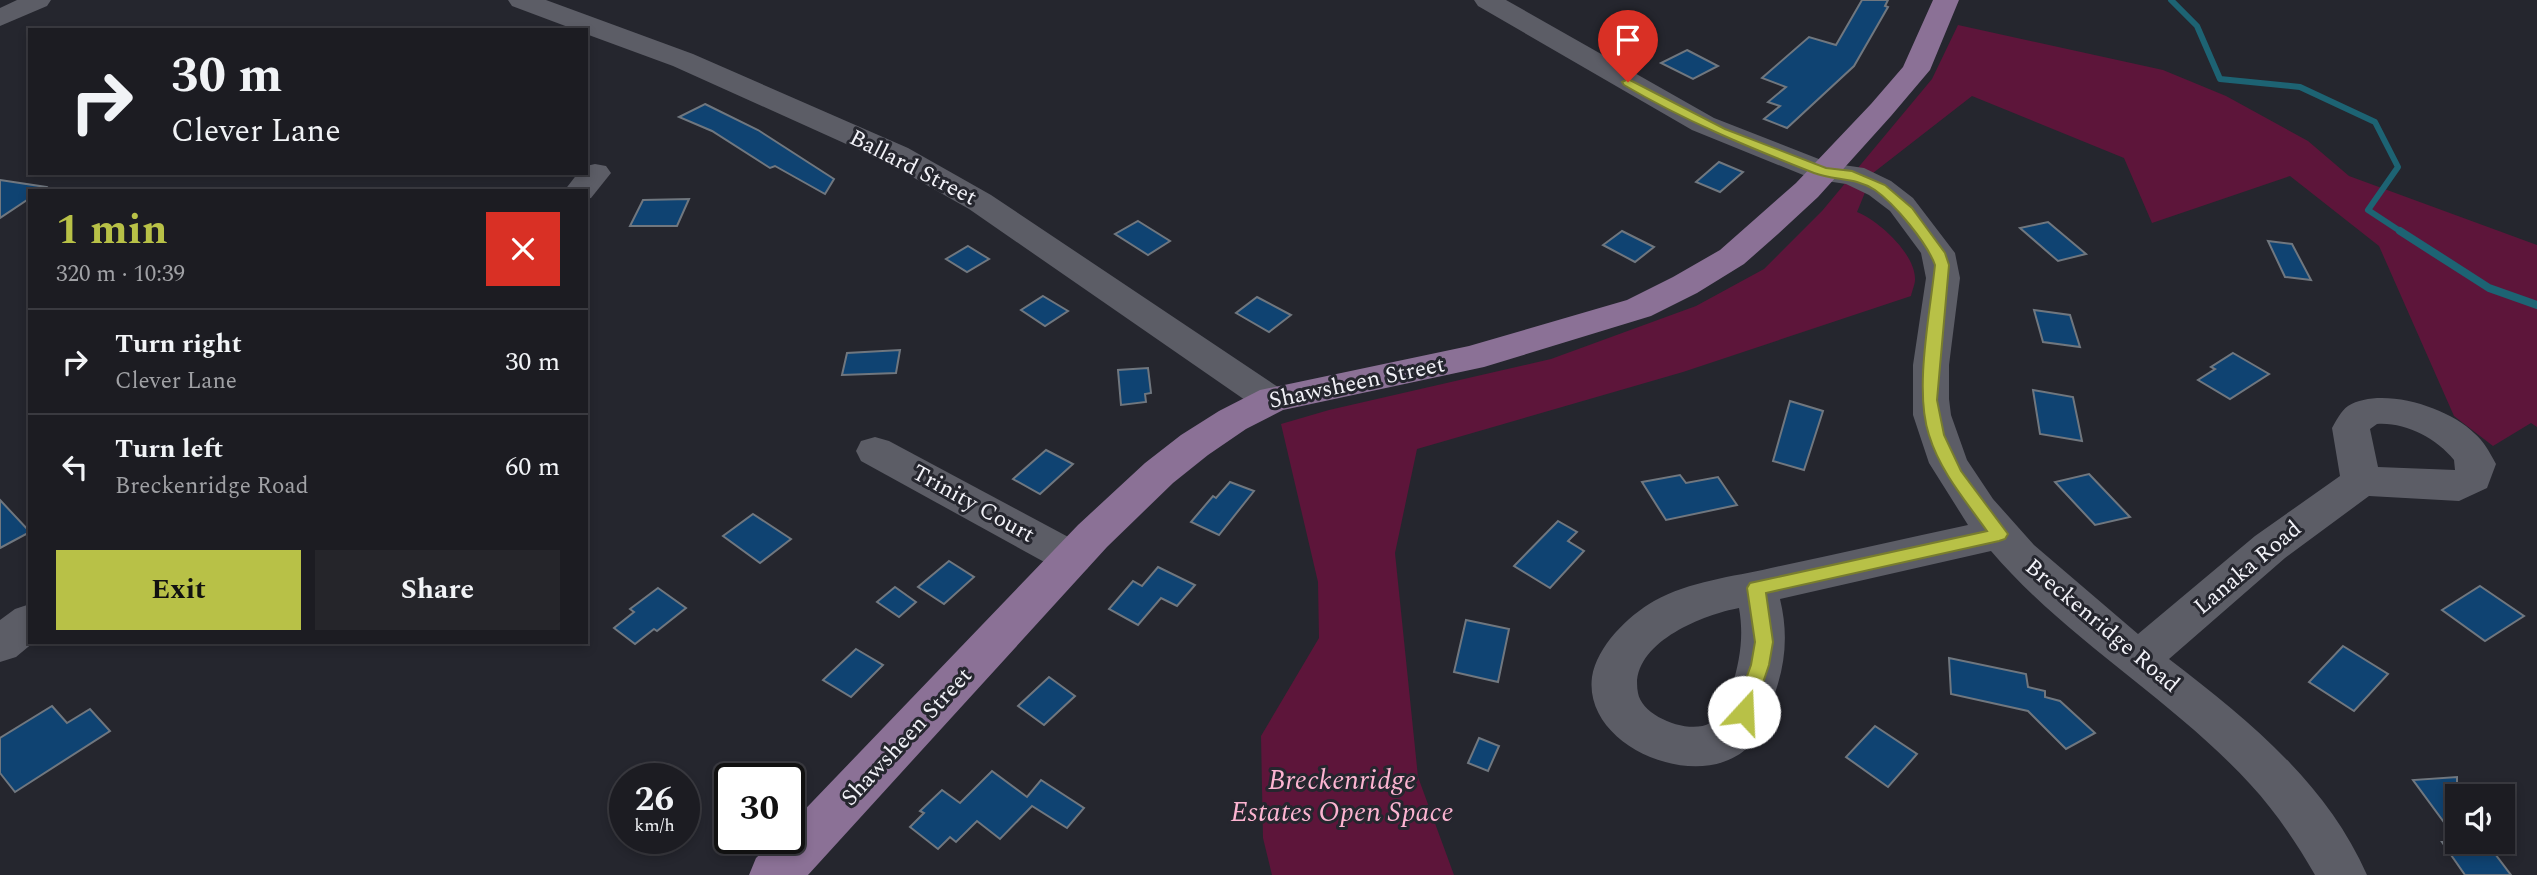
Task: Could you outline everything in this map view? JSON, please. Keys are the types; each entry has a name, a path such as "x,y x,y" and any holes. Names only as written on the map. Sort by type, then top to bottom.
{"main road":[{"name":"Shawsheen Street","path":"774,875 848,801 1110,516 1206,436 1245,411 1271,400 1471,358 1639,308 1732,257 1824,172 1916,70 1946,0"}],"street":[{"path":"0,18 38,0"},
{"name":"Ballard Street","path":"521,0 683,60 897,155 980,202 1271,400"},
{"name":"Breckenridge Road","path":"1487,0 1688,117 1824,172 1856,199 1916,227 1930,241 1942,265 1930,400 1936,435 1954,473 1999,534 2044,579 2256,758 2308,819 2342,875"},
{"name":"Trinity Court","path":"875,451 1072,558"},
{"name":"Lanaka Road","path":"2139,659 2270,547 2361,481"},
{"path":"1756,588 1999,534"},
{"path":"0,644 28,623"}],"green space":[{"name":"Breckenridge Estates Open Space","path":"1958,25 2163,70 2226,96 2308,141 2349,176 2537,245 2537,427 2531,423 2493,446 2454,416 2379,246 2290,176 2152,223 2124,158 1972,96 1873,173 1857,212 1885,230 1903,249 1914,270 1915,280 1911,296 1683,372 1417,449 1395,553 1418,777 1454,875 1272,875 1263,838 1261,736 1319,638 1318,582 1281,424 1329,410 1551,359 1696,306 1764,269 1822,211 1932,79"}],"building":[{"path":"1862,0 1888,0 1885,6 1888,7 1854,66 1787,128 1764,119 1780,106 1768,102 1786,87 1762,78 1809,37 1836,45"},
{"path":"1687,50 1718,66 1693,79 1661,63"},
{"path":"705,104 758,130 834,179 825,194 775,166 770,168 712,131 679,117"},
{"path":"1719,162 1743,172 1720,192 1696,182"},
{"path":"0,180 46,187 28,189 28,199 0,218"},
{"path":"689,199 677,226 630,226 643,200"},
{"path":"1138,221 1170,241 1148,255 1115,234"},
{"path":"2048,222 2086,254 2058,261 2020,228"},
{"path":"1622,231 1654,247 1635,262 1603,245"},
{"path":"2268,241 2292,244 2311,280 2285,277"},
{"path":"968,246 989,259 967,272 946,259"},
{"path":"1043,296 1068,311 1045,326 1021,310"},
{"path":"1257,297 1291,315 1269,332 1236,313"},
{"path":"2034,310 2070,315 2080,347 2043,342"},
{"path":"900,350 896,373 842,375 847,353"},
{"path":"2233,353 2269,374 2230,399 2198,380 2215,369 2211,367"},
{"path":"1148,368 1151,393 1145,394 1146,402 1121,405 1118,370"},
{"path":"2033,390 2073,397 2082,441 2040,434"},
{"path":"1790,401 1823,411 1804,470 1773,461"},
{"path":"1046,450 1073,464 1040,494 1013,479"},
{"path":"2089,474 2130,517 2095,525 2055,482"},
{"path":"1680,475 1686,483 1718,477 1737,505 1666,520 1642,482"},
{"path":"1230,482 1254,491 1219,535 1191,522 1213,496 1216,498"},
{"path":"0,500 28,533 0,548"},
{"path":"753,514 791,539 760,563 723,536"},
{"path":"1558,521 1577,532 1568,541 1584,551 1550,588 1514,566"},
{"path":"949,561 974,577 944,604 918,587"},
{"path":"1158,567 1195,585 1177,606 1161,598 1138,625 1109,609 1133,581 1142,586"},
{"path":"2480,586 2524,616 2485,641 2442,610"},
{"path":"895,587 916,602 899,617 877,602"},
{"path":"658,588 686,608 635,644 614,628 634,612 630,609"},
{"path":"1466,620 1509,629 1498,682 1454,672"},
{"path":"2343,646 2388,674 2354,711 2309,682"},
{"path":"856,649 883,665 851,697 823,680"},
{"path":"1949,658 2026,674 2028,687 2045,691 2045,697 2060,701 2095,733 2066,749 2028,711 1951,694"},
{"path":"1049,677 1075,696 1044,725 1018,706"},
{"path":"52,706 67,723 90,709 110,731 15,792 0,773 0,738"},
{"path":"1875,726 1917,754 1888,787 1846,757"},
{"path":"1479,738 1499,746 1488,771 1468,763"},
{"path":"992,771 1027,797 1041,780 1084,808 1067,828 1032,806 1000,839 977,821 956,842 950,837 938,849 910,827 924,813 920,811 942,790 960,803"},
{"path":"2457,777 2457,784 2445,784 2445,824 2413,780"},
{"path":"2450,854 2495,854 2511,875 2465,875"}],"waterway":[{"path":"2171,0 2197,26 2220,79 2300,87 2375,122 2398,167 2368,210 2403,233"},
{"path":"2400,231 2489,288 2537,305"}],"route":[{"path":"1628,82 1688,117 1720,132 1824,172 1865,179 1907,211 1916,227 1938,253 1942,265 1943,278 1930,384 1936,435 1966,493 1999,534 1756,588 1764,642 1760,665 1744,712"}]}
